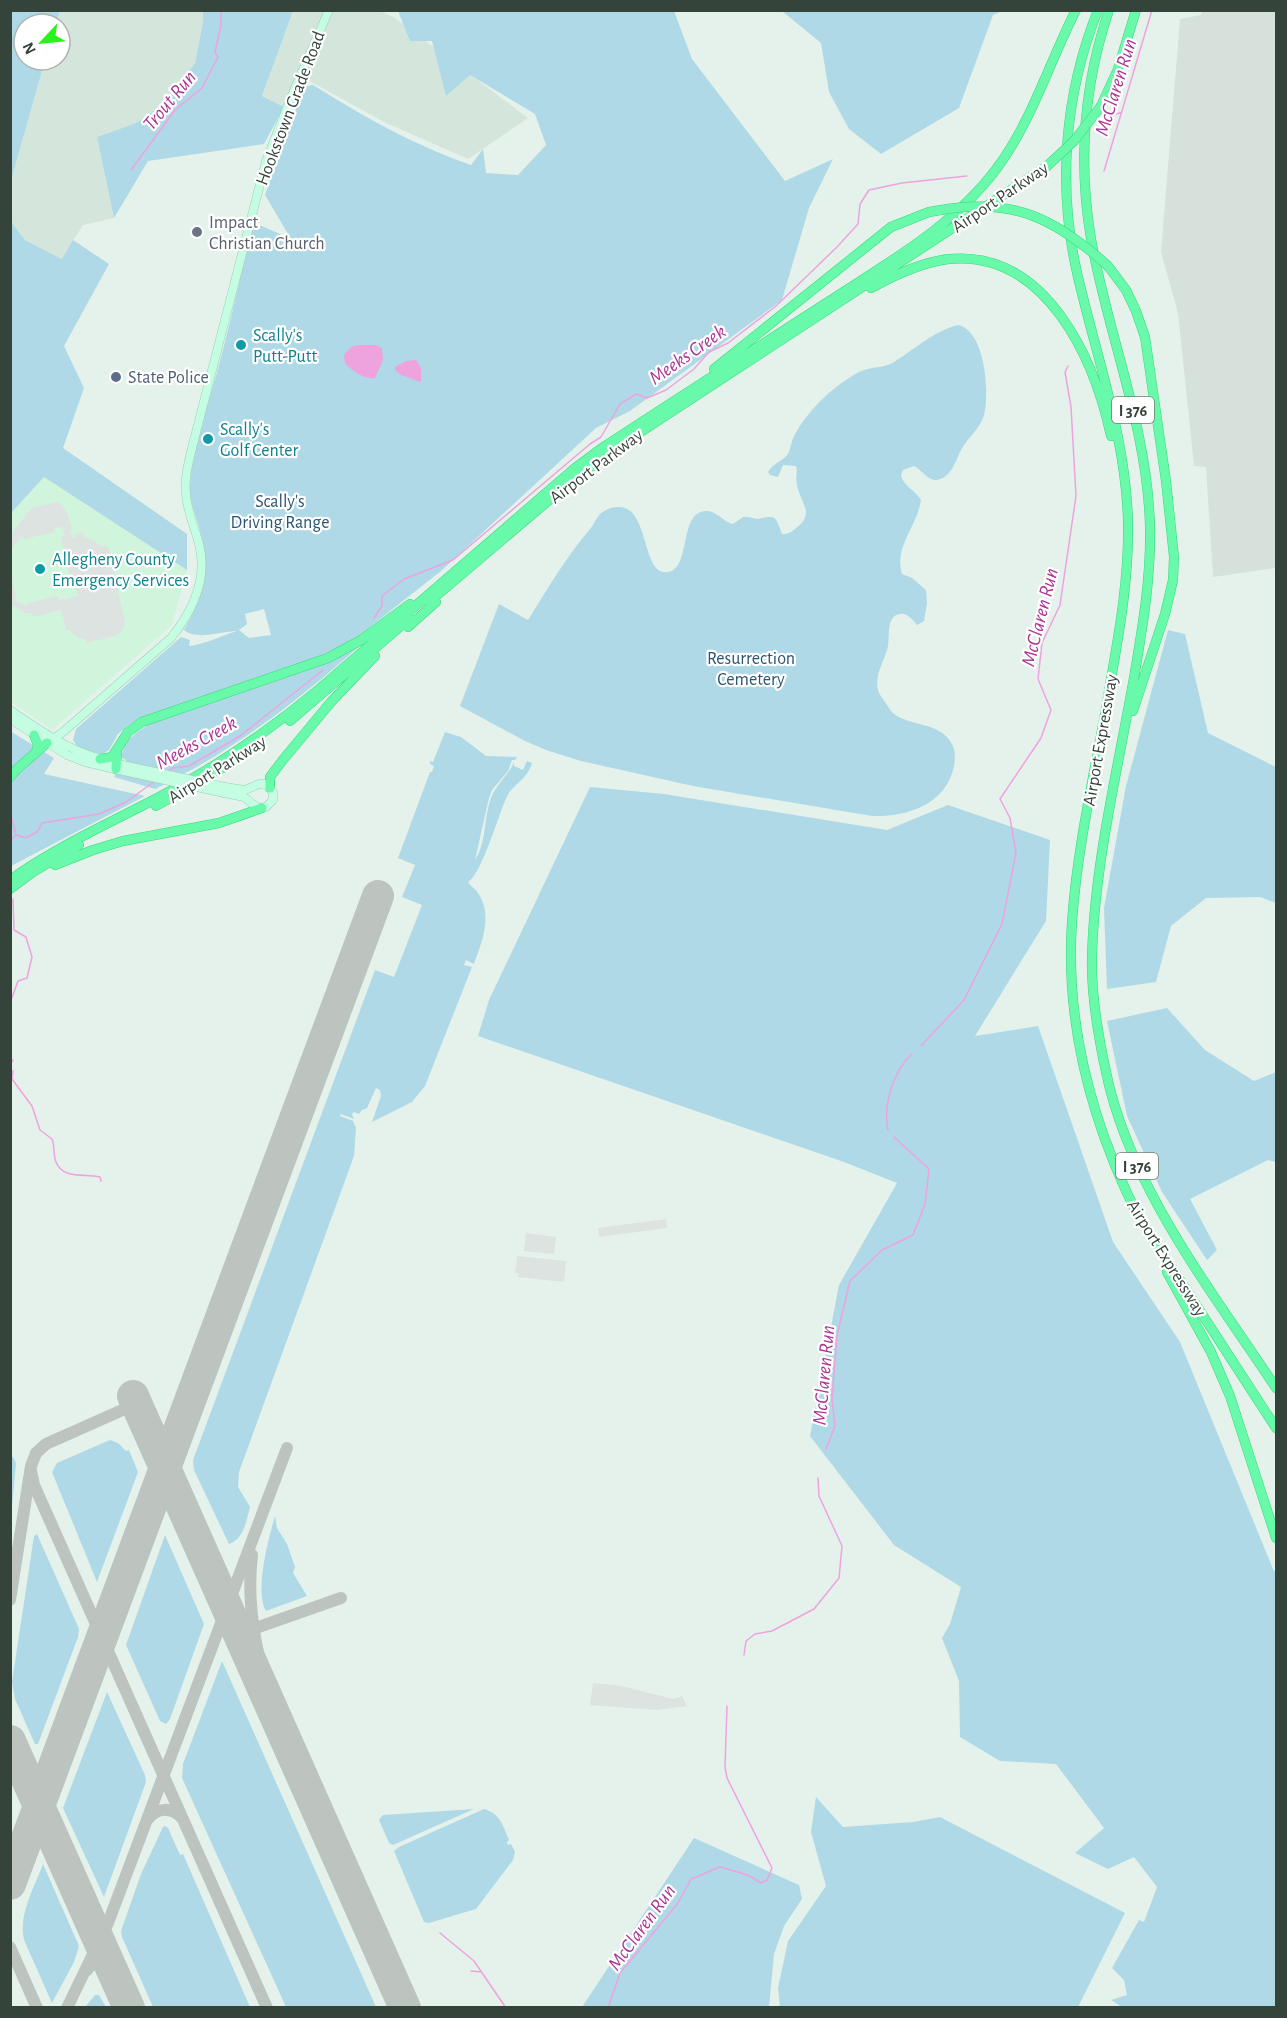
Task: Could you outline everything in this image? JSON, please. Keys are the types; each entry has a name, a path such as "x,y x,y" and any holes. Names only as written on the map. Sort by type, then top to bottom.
{"highway":[{"name":"Airport Parkway","path":"10,880 63,847 199,775 251,742 318,690 548,490 602,448 900,254 957,212 980,189 1023,128 1076,10"},
{"name":"Airport Expressway","path":"1098,10 1079,65 1068,127 1065,167 1071,243 1077,275 1122,459 1128,511 1128,552 1123,616 1078,866 1072,921 1071,975 1075,1021 1081,1058 1097,1121 1137,1214 1276,1428"},
{"name":"Airport Expressway","path":"1109,10 1098,46 1087,105 1083,165 1091,240 1143,454 1149,496 1150,530 1149,573 1144,619 1095,910 1092,959 1097,1024 1112,1095 1135,1162 1181,1244 1276,1388"},
{"name":"Airport Parkway","path":"10,889 56,858 206,779 256,746 308,706 571,482 616,448 1046,167 1074,141 1101,106 1118,69 1136,10"},
{"path":"602,448 746,345 891,227 929,212 982,206 1001,207 1045,221 1087,247 1108,266 1126,290 1145,337 1166,481 1174,557 1173,580 1165,614 1139,689 1110,813"},
{"path":"754,359 860,294 918,266 948,259 969,259 1009,270 1027,280 1055,307 1087,364 1110,431 1117,461 1124,500 1128,552"},
{"path":"270,788 269,782 273,772 354,677 532,515"},
{"path":"100,759 110,758 128,732 147,720 318,662 343,651 471,557"},
{"path":"34,735 38,745 36,752"},
{"path":"10,777 50,742"},
{"path":"117,750 121,768"},
{"path":"10,889 54,865 93,850 123,841 207,826 262,808"},
{"path":"1097,1121 1126,1202 1194,1319 1227,1387 1245,1436 1276,1538"},
{"path":"1181,1244 1276,1382"}],"street":[{"name":"Hookstown Grade Road","path":"50,742 171,638 183,623 194,601 200,579 200,546 186,496 185,480 193,444 266,161 329,10"},
{"path":"10,710 50,742 78,760 225,790 244,797 255,806 262,808 272,803 273,794 270,788 263,784 245,790 225,790"},
{"path":"10,719 34,735 121,768"}],"shaded area":[{"path":"203,11 195,63 168,101 136,123 97,137 114,218 83,225 62,259 25,240 11,223 10,178 41,72 72,72 72,12 60,12"},
{"path":"293,11 380,11 395,18 528,118 468,159 384,122 306,79 284,107 262,96"},
{"path":"1202,11 1276,11 1276,568 1213,577 1206,467 1194,466 1178,313 1161,252 1180,19 1201,15"},
{"path":"376,345 382,348 383,360 375,378 367,378 359,374 345,363 344,355 351,347"},
{"path":"416,360 421,368 421,382 401,375 395,370 395,367 406,361"},
{"path":"44,477 187,570 172,625 52,730 11,702 10,513"},
{"path":"58,502 67,512 72,537 75,538 75,534 83,532 84,536 103,547 106,545 109,549 125,622 123,630 115,636 87,643 85,639 78,638 70,630 66,630 61,610 33,617 32,613 25,613 11,604 11,571 16,597 14,599 27,607 28,603 58,596 59,600 78,596 74,578 70,579 61,537 65,535 62,527 54,528 55,532 24,539 22,536 11,549 11,534 30,510"},
{"path":"666,1219 667,1228 599,1237 598,1228"},
{"path":"526,1233 556,1237 554,1254 524,1251"},
{"path":"517,1256 566,1261 564,1282 518,1277 519,1273 515,1273"},
{"path":"593,1683 622,1686 673,1699 682,1696 687,1706 657,1710 590,1705"}],"green space":[{"path":"11,10 60,11 12,12 12,72 42,72 11,180"},
{"path":"203,11 293,11 262,96 284,107 264,144 148,161 114,218 97,137 136,123 168,101 195,63"},
{"name":"Scally's Driving Range","path":"398,11 674,11 692,59 785,181 833,159 809,208 782,300 630,411 596,428 441,571 361,634 316,658 140,718 118,734 109,750 104,753 100,754 78,747 73,740 76,729 181,637 190,640 189,646 237,631 196,635 184,630 202,592 205,568 203,542 190,496 191,476 196,446 227,335 253,222 291,239 265,195 304,87 313,85 390,130 471,165 483,149 486,173 518,175 546,145 535,114 470,75 446,96 432,41 410,41","holes":["264,609 271,635 249,638 239,630 247,624 245,614"]},
{"path":"782,11 1002,11 993,15 959,108 881,154 849,129 829,92 821,43"},
{"path":"11,222 25,240 62,259 73,240 109,264 64,346 84,388 63,448 187,534 187,570 44,477 11,513"},
{"name":"Resurrection Cemetery","path":"958,325 967,329 980,350 986,378 984,415 980,425 961,450 946,476 933,480 914,466 903,470 901,475 904,482 921,500 919,510 903,545 900,564 902,574 912,578 926,590 927,603 924,621 917,625 904,614 899,614 892,619 888,646 877,684 880,695 893,713 907,721 940,731 952,744 955,758 950,779 934,799 911,811 872,816 693,786 581,761 546,750 460,706 499,604 528,620 565,562 602,513 615,507 628,509 641,528 653,564 659,571 668,572 680,561 692,520 697,514 706,511 733,524 743,517 758,519 772,517 776,520 782,534 790,532 801,523 806,513 797,485 796,466 783,465 778,477 768,472 788,454 794,436 806,417 822,400 849,378 863,370 890,364 933,336"},
{"path":"1168,630 1185,634 1208,733 1276,767 1276,903 1260,897 1206,898 1171,926 1156,982 1107,989 1104,908 1126,786"},
{"path":"364,642 265,723 184,774 155,789 114,777 116,773 125,773 127,761 122,758 124,747 137,733 152,723"},
{"path":"10,731 54,758 44,774 145,796 11,866"},
{"path":"445,732 461,737 486,756 517,757 512,760 508,771 492,790 475,860 479,854 491,798 496,788 509,772 514,762 514,766 523,770 527,761 532,763 526,775 508,795 484,858 468,882 482,901 485,910 485,929 474,964 466,960 464,965 472,967 425,1086 412,1102 372,1122 381,1096 380,1090 376,1088 367,1108 359,1114 354,1112 352,1114 354,1119 341,1114 340,1116 353,1121 356,1128 354,1156 239,1472 238,1487 250,1507 241,1534 229,1544 194,1470 193,1460 375,970 394,977 422,905 402,897 415,865 398,858 434,766 430,764 430,761 433,762"},
{"path":"590,787 664,794 887,830 948,805 1050,840 1046,921 975,1036 1038,1026 1113,1242 1180,1342 1276,1573 1276,2007 1123,2008 1111,2000 1127,1995 1124,1980 1112,1968 1139,1920 1144,1922 1157,1887 1134,1857 1108,1869 1075,1853 1104,1828 1056,1764 1000,1761 960,1737 959,1681 942,1638 950,1624 961,1587 894,1545 810,1436 839,1285 897,1183 844,1162 478,1036 489,1000"},
{"path":"1167,1008 1205,1050 1254,1081 1276,1072 1276,1162 1268,1160 1190,1199 1217,1250 1207,1260 1162,1192 1127,1116 1107,1021"},
{"path":"110,1440 118,1443 126,1451 129,1450 138,1472 97,1582 52,1472 57,1463"},
{"path":"11,1457 16,1463 11,1518"},
{"path":"275,1516 277,1528 287,1544 295,1567 293,1573 307,1596 266,1611 263,1602 262,1578 266,1550"},
{"path":"37,1534 79,1629 38,1744 35,1744 15,1699 12,1682 34,1536"},
{"path":"165,1535 204,1624 170,1719 166,1724 160,1721 126,1645"},
{"path":"222,1661 376,2007 286,2007 182,1778 183,1764"},
{"path":"107,1692 145,1775 146,1782 104,1897 63,1808"},
{"path":"816,1797 843,1827 913,1822 940,1817 1125,1913 1078,2007 780,2007 778,1988 788,1941 826,1886 811,1832"},
{"path":"474,1809 393,1845 389,1843 379,1820 383,1815"},
{"path":"484,1809 494,1814 500,1821 509,1840 508,1845 511,1844 515,1852 513,1860 476,1909 429,1923 424,1922 394,1851"},
{"path":"165,1826 180,1855 183,1854 250,2007 153,2007 121,1931 141,1874"},
{"path":"694,1838 799,1885 802,1899 784,1926 774,1954 769,2007 582,2007"},
{"path":"43,1864 79,1946 74,1962 52,2003 24,1940 23,1931 25,1911"},
{"path":"95,1995 99,1995 106,2007 85,2007"}],"waterway":[{"name":"Trout Run","path":"131,170 175,110 202,88 218,57 215,52 221,25 221,10"},
{"name":"McClaren Run","path":"1104,171 1152,10"},
{"name":"McClaren Run","path":"1114,115 1122,112"},
{"name":"Meeks Creek","path":"374,618 382,606 382,596 404,579 453,560 601,437 620,404 636,394 647,398 666,390 694,369 709,352 728,343 776,306 858,224 860,204 869,190 902,183 967,176"},
{"name":"McClaren Run","path":"921,1046 964,1000 1002,924 1016,853 1010,818 1000,799 1041,738 1051,710 1038,679 1042,643 1060,605 1076,496 1071,407 1065,372 1068,366"},
{"name":"Meeks Creek","path":"168,771 189,766 240,736 323,670"},
{"name":"Meeks Creek","path":"10,841 16,835 26,838 38,831 42,823 99,814 126,802 155,781"},
{"path":"10,812 16,835"},
{"name":"Meeks Creek","path":"10,1003 18,981 27,978 32,957 26,937 14,930 13,899"},
{"name":"McClaren Run","path":"888,1130 887,1110 891,1089 905,1061 912,1054"},
{"path":"10,1060 13,1060 10,1065"},
{"path":"10,1069 13,1071 12,1079 32,1106 40,1130 52,1139 59,1168 69,1174 100,1177 101,1181"},
{"name":"McClaren Run","path":"826,1449 835,1426 832,1399 837,1335 850,1281 882,1250 913,1235 925,1204 929,1169 894,1137"},
{"name":"McClaren Run","path":"744,1655 746,1641 755,1634 772,1631 814,1609 839,1578 842,1546 819,1496 818,1478"},
{"name":"McClaren Run","path":"608,2008 620,1973 678,1903 691,1879 720,1867 748,1875 761,1883 767,1880 772,1868 727,1778 725,1767 727,1706"},
{"path":"440,1933 474,1961 506,2008"},
{"path":"471,1971 482,1972"}],"taxiway":[{"path":"10,1600 31,1466 36,1453 46,1444 136,1404"},
{"path":"67,2008 108,1923 287,1448"},
{"path":"31,1471 34,1485 267,2008"},
{"path":"252,1555 250,1577 252,1620 260,1662 279,1725"},
{"path":"239,1634 341,1598"},
{"path":"148,1819 156,1812 165,1810 178,1814 182,1818"},
{"path":"93,1926 97,1938 96,1949"},
{"path":"10,1947 37,2008"},
{"path":"87,1970 98,1962 108,1966 114,1974"}],"runway":[{"path":"10,1884 378,896"},
{"path":"133,1396 405,2008"},
{"path":"10,1741 129,2008"}],"place":[{"name":"Impact Christian Church","path":"197,232"},
{"name":"Scally's Putt-Putt","path":"241,345"},
{"name":"State Police","path":"116,377"},
{"name":"Scally's Golf Center","path":"208,439"},
{"name":"Allegheny County Emergency Services","path":"40,569"}]}
